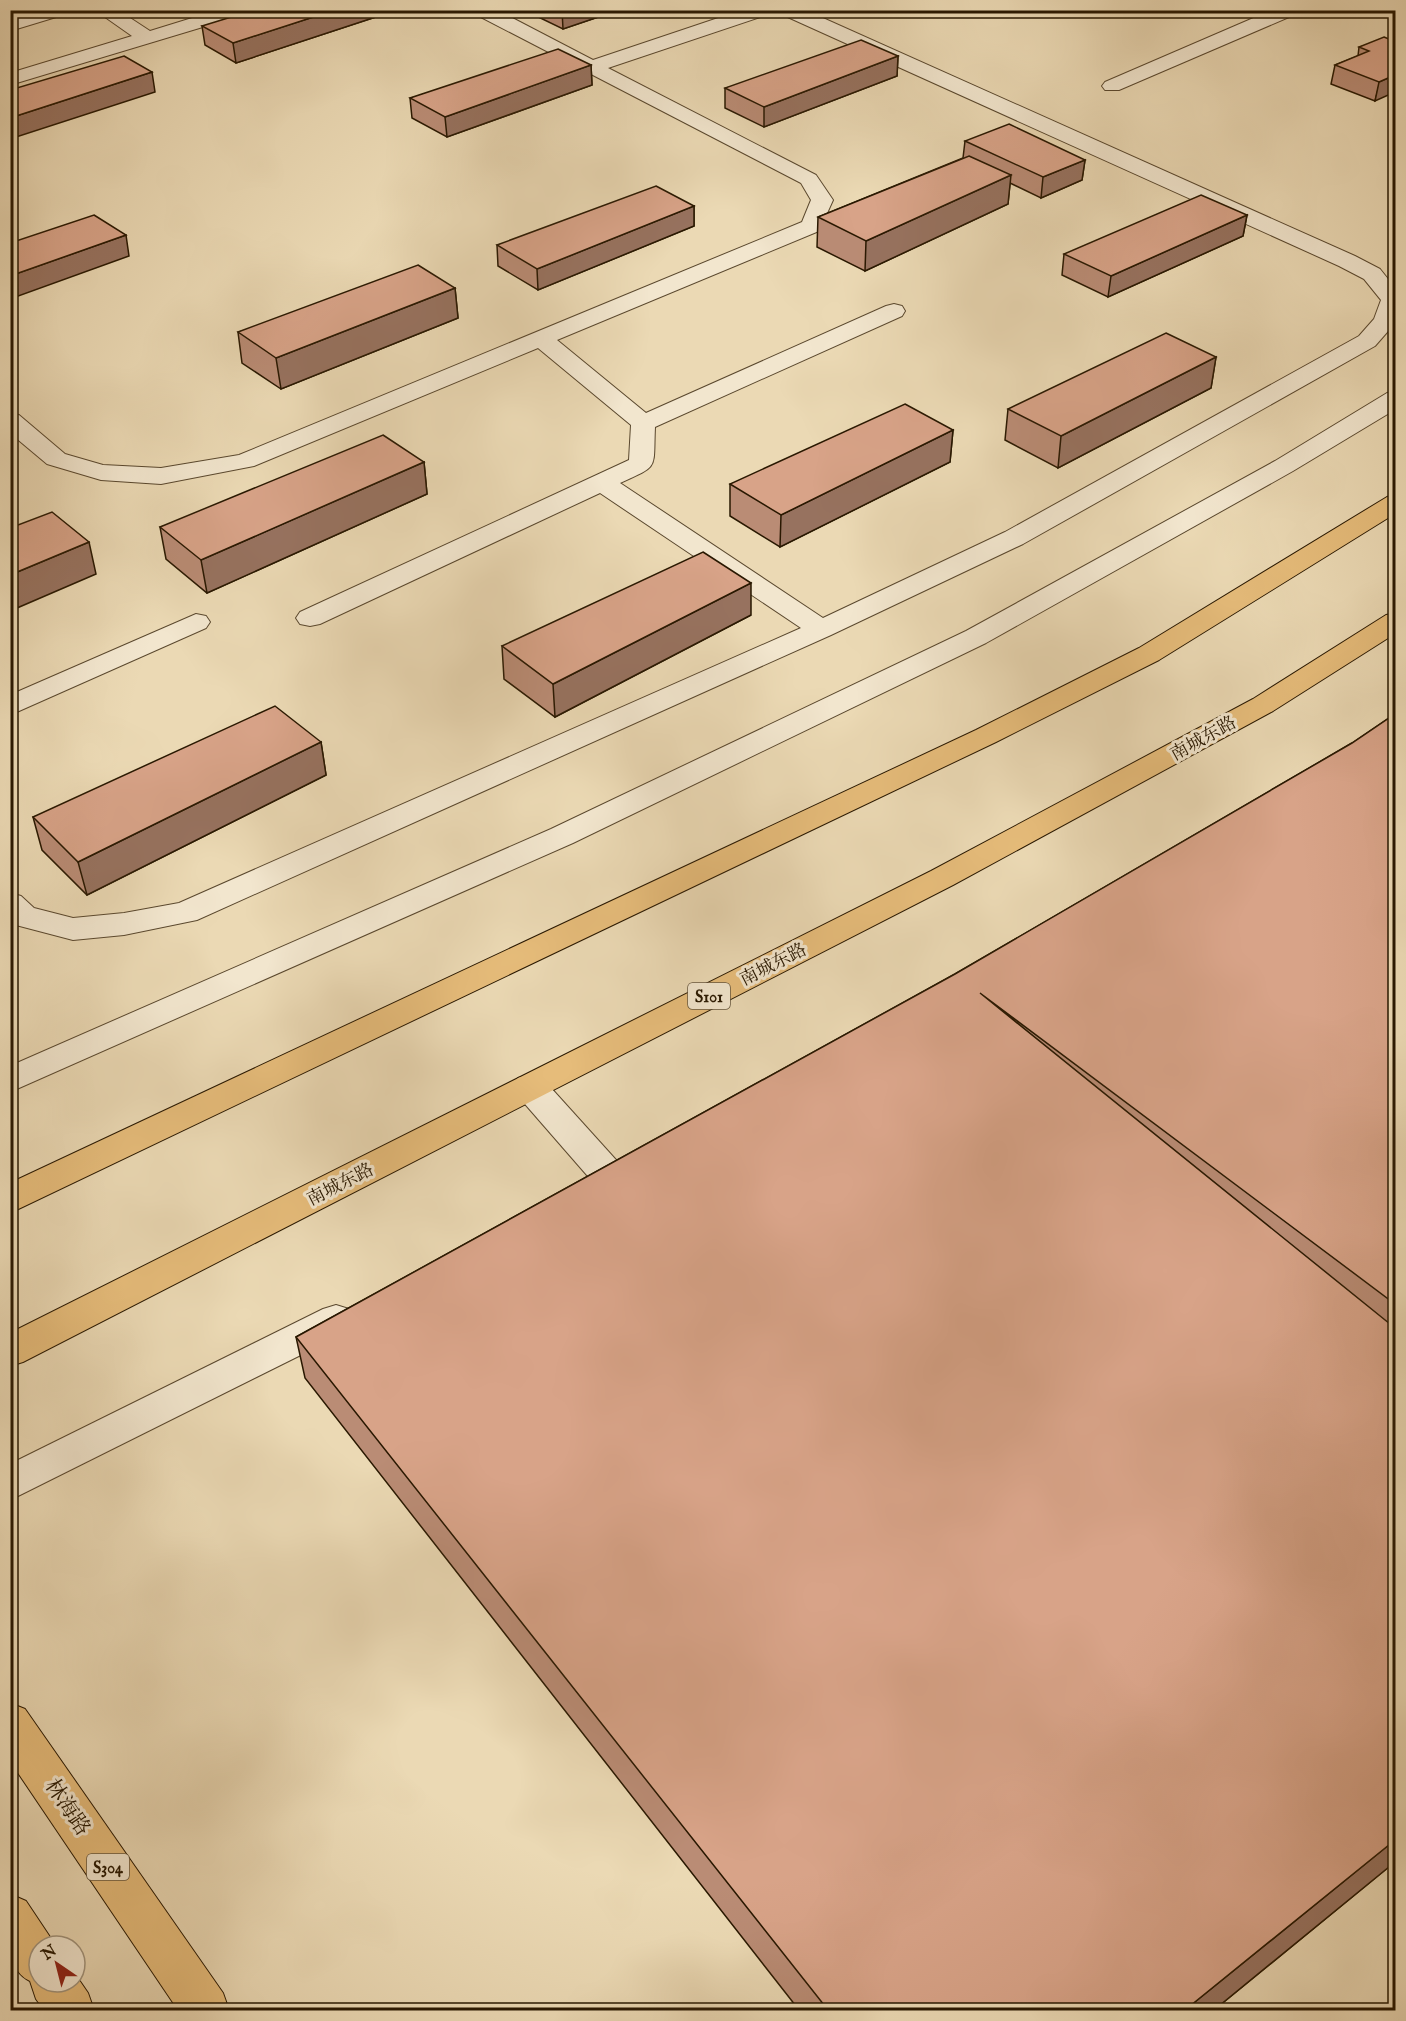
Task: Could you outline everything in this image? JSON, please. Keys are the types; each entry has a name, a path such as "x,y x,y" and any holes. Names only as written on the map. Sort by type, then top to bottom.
{"main road":[{"path":"10,1199 997,731 1149,654 1395,502"},
{"name":"南城东路","path":"10,1351 942,878 1263,705 1395,621"},
{"name":"林海路","path":"10,1723 206,2010"},
{"path":"10,1917 27,1942"},
{"path":"61,1994 71,2010"}],"street":[{"path":"10,25 59,10"},
{"path":"104,10 148,38"},
{"path":"10,79 239,10"},
{"path":"10,420 56,459 101,472 161,476 245,461 811,226 822,200 809,179 482,10"},
{"path":"591,67 762,10"},
{"path":"10,903 23,916 73,929 124,924 186,912 821,629 1014,537 1367,341 1385,321 1392,300 1372,273 788,10"},
{"path":"1112,86 1289,10"},
{"path":"643,423 894,311"},
{"path":"541,338 643,423"},
{"path":"10,1080 562,836 976,637 1284,466 1395,398"},
{"path":"310,618 641,464 643,423"},
{"path":"601,482 821,629"},
{"path":"10,706 196,622"},
{"path":"530,1087 655,1227"},
{"path":"10,1483 360,1308"}],"building":[{"path":"254,10 335,10 233,43 202,26"},
{"path":"1384,37 1391,40 1395,38 1395,75 1379,82 1335,65 1369,51 1359,47"},
{"path":"861,40 898,56 764,107 725,88"},
{"path":"558,49 591,65 445,117 410,98"},
{"path":"124,56 152,72 10,118 10,90"},
{"path":"1009,124 1085,160 1043,177 965,141"},
{"path":"969,156 1011,175 866,241 818,217"},
{"path":"656,186 694,206 537,269 497,245"},
{"path":"1201,195 1247,215 1111,276 1064,254"},
{"path":"94,215 126,235 10,276 10,243"},
{"path":"418,265 455,288 276,358 238,332"},
{"path":"1166,333 1216,357 1061,436 1008,409"},
{"path":"905,404 953,430 781,515 730,484"},
{"path":"383,435 424,462 201,560 160,527"},
{"path":"52,512 89,542 10,575 10,528"},
{"path":"703,552 751,583 553,684 502,646"},
{"path":"275,706 321,742 78,862 33,817"},
{"path":"1395,714 1395,1304 980,993 1395,1328 1395,1840 1185,2010 828,2010 296,1337 955,974 1352,743"}]}
